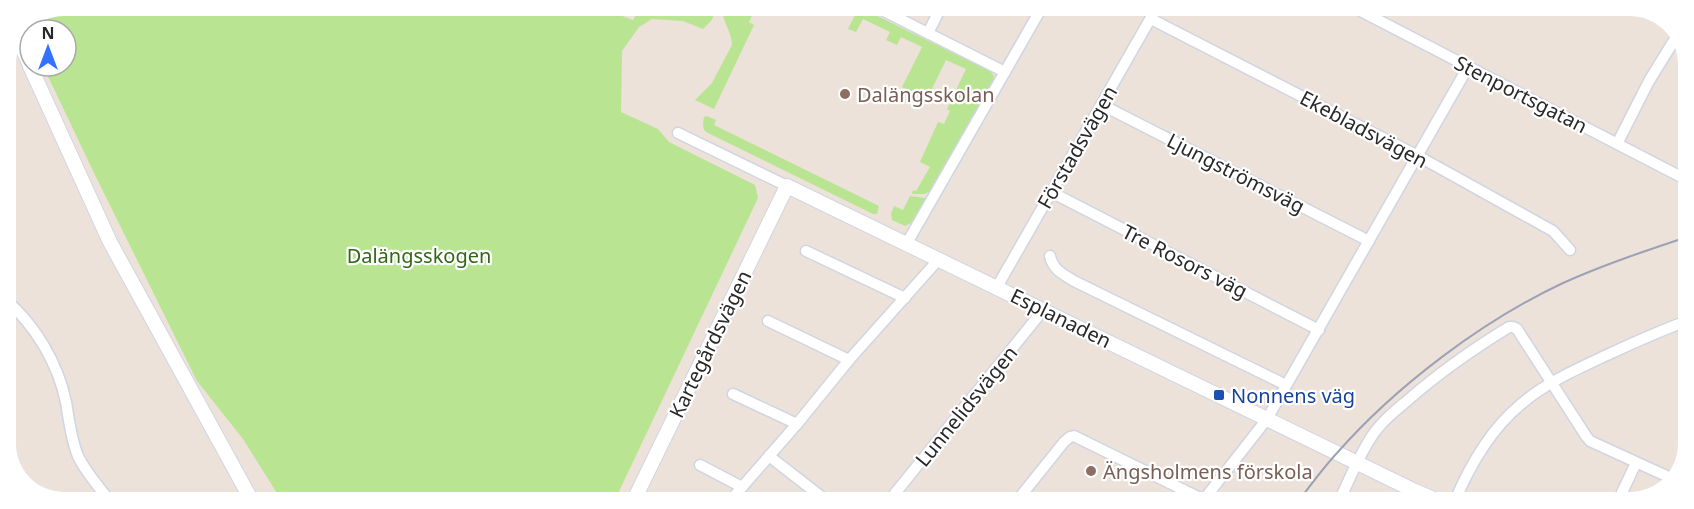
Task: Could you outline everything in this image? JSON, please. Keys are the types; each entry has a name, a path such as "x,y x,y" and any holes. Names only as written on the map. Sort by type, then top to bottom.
{"street":[{"path":"894,16 1005,72"},
{"path":"928,33 936,16"},
{"path":"907,243 1037,16"},
{"name":"Stenportsgatan","path":"1370,16 1677,175"},
{"name":"Förstadsvägen","path":"996,287 1151,18"},
{"name":"Ekebladsvägen","path":"1151,18 1418,156 1553,231 1570,250"},
{"path":"1617,142 1649,81 1672,43"},
{"path":"1210,492 1267,419 1468,67"},
{"path":"36,78 110,242 247,492"},
{"name":"Ljungströmsväg","path":"1102,105 1369,241"},
{"name":"Esplanaden","path":"678,133 1417,492"},
{"name":"Kartegårdsvägen","path":"638,492 787,186"},
{"name":"Tre Rosors väg","path":"1051,192 1319,330"},
{"path":"806,251 905,298"},
{"path":"1050,256 1057,271 1074,281 1286,385"},
{"path":"738,492 849,360 939,259"},
{"name":"Lunnelidsvägen","path":"896,492 1044,309"},
{"path":"17,311 31,327 44,347 63,392 79,458 103,492"},
{"path":"768,321 849,360"},
{"path":"1459,492 1470,469 1498,428 1519,406 1552,382 1615,351 1678,325"},
{"path":"1343,492 1367,444 1381,425 1420,389 1459,358 1509,327 1517,329 1590,441 1666,476"},
{"path":"733,394 797,424"},
{"path":"1024,492 1064,442 1074,436 1185,492"},
{"path":"769,456 815,492"},
{"path":"1622,492 1636,462"},
{"path":"700,465 742,487"}],"green space":[{"name":"Dalängsskogen","path":"622,16 633,20 635,16 714,16 703,29 683,21 652,19 639,27 622,51 621,112 658,129 669,142 755,185 758,198 619,492 276,492 243,439 197,381 49,78 78,78 78,18 52,18 55,17"},
{"path":"752,16 749,22 754,25 714,109 695,100 712,83 732,45 724,17"},
{"path":"854,16 877,16 990,71 994,76 929,192 912,194 930,167 920,162 938,122 944,124 950,111 947,109 966,69 946,60 927,99 902,87 922,47 901,37 897,45 886,40 890,32 863,19 856,32 848,29"},
{"path":"704,117 716,120 714,125 879,206 877,214 706,132 703,123"},
{"path":"910,196 926,198 913,222 905,226 892,220 891,214 894,206 903,210"}],"railway":[{"path":"1305,492 1360,428 1413,380 1471,336 1532,298 1563,283 1677,240"}],"place":[{"name":"Dalängsskolan","path":"845,94"},
{"name":"Nonnens väg","path":"1219,395"},
{"name":"Ängsholmens förskola","path":"1091,471"}]}
